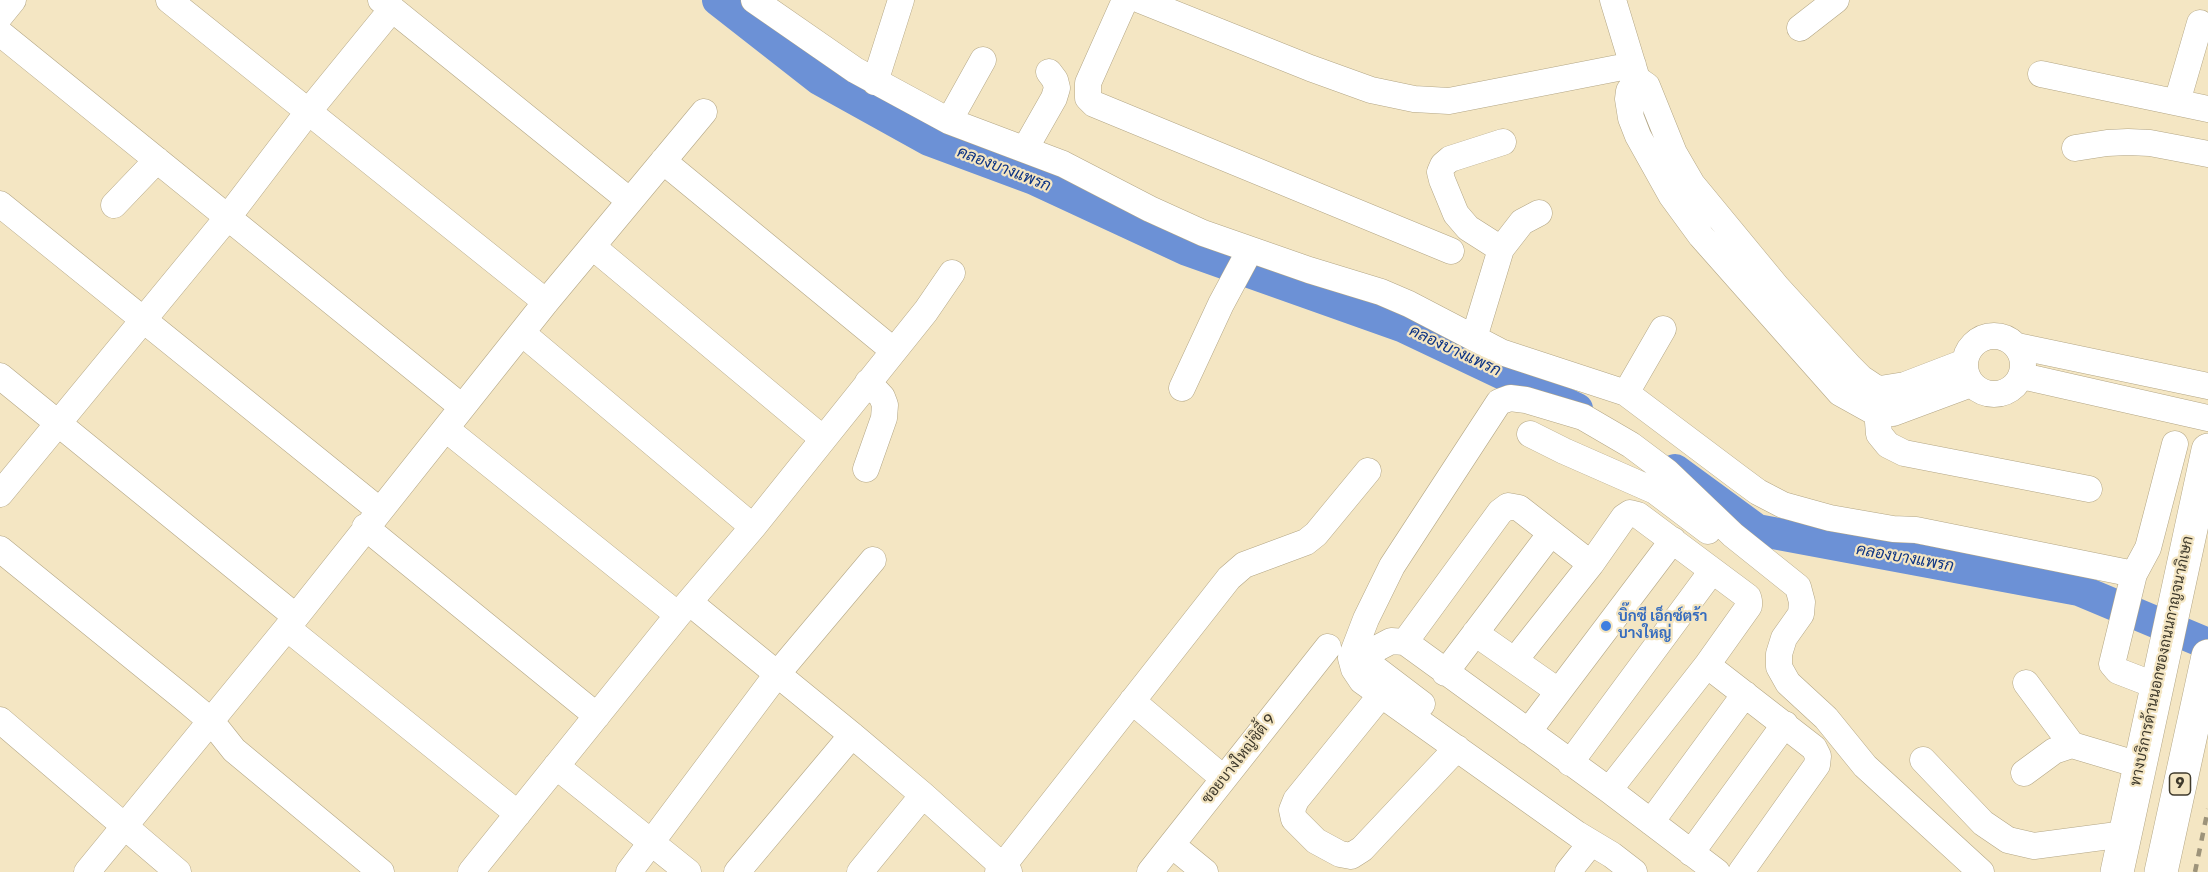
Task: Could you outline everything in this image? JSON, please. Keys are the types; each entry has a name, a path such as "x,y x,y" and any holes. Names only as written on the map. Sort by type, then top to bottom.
{"main road":[{"name":"ทางบริการด้านนอกของถนนกาญจนาภิเษก","path":"2117,872 2208,450"},
{"name":"9","path":"2161,872 2208,656"}],"street":[{"path":"0,16 13,0"},
{"path":"170,0 546,302"},
{"path":"754,0 795,30 875,82 950,121 1063,164 1247,255 1381,292 1473,338 1524,360 1626,393 1758,492 1783,505 1830,518 1893,529 1916,530 2132,578"},
{"path":"875,82 901,0"},
{"path":"1125,0 1088,83 1088,99 1094,104 1451,251"},
{"path":"1140,0 1310,68 1371,90 1414,99 1449,101 1635,72"},
{"path":"1614,0 1635,72 1647,86 1674,153 1692,184 1777,287 1850,367 1876,400 1879,434 1888,446 1904,453 2089,489"},
{"path":"1800,28 1836,0"},
{"path":"0,494 228,217 308,112 396,6 630,201"},
{"path":"2177,102 2200,23"},
{"path":"0,33 462,407"},
{"path":"950,121 983,60"},
{"path":"1025,148 1054,98 1057,88 1049,72"},
{"path":"2041,74 2208,109"},
{"path":"87,872 291,622 546,302 704,112"},
{"path":"1501,249 1468,228 1456,214 1440,172 1443,165 1450,159 1503,142"},
{"path":"2075,148 2128,142 2150,143 2208,154"},
{"path":"114,204 157,160"},
{"path":"663,160 894,351"},
{"path":"0,204 143,320 597,716"},
{"path":"1473,338 1501,249 1522,222 1539,213"},
{"path":"593,247 822,438"},
{"path":"1182,388 1247,255"},
{"path":"471,872 683,608 753,527 926,311 952,273"},
{"path":"1626,393 1663,329"},
{"path":"522,333 753,527"},
{"path":"2018,346 2024,360 2022,376 2013,388 1999,394 1984,393 1968,373 1966,355 1975,342 1989,336 2005,338 2018,346 2208,386"},
{"path":"1876,400 1905,385 1968,373"},
{"path":"0,376 518,814"},
{"path":"2022,376 2208,418"},
{"path":"866,469 884,418 885,405 882,397 868,382"},
{"path":"1634,872 1381,695 1362,681 1354,669 1352,658 1366,619 1392,566 1499,402 1510,398 1527,400 1583,417 1631,445 1666,472 1733,535 1798,586 1802,602 1801,614 1784,638 1779,654 1779,668 1788,683 1826,718 1864,766 1981,872"},
{"path":"446,429 683,608 778,674 923,795 1003,870 1229,578 1244,565 1306,542 1316,534 1368,471"},
{"path":"1530,434 1655,491 1733,549 1767,562"},
{"path":"2158,678 2118,671 2112,664 2132,578 2148,548 2175,444"},
{"path":"1405,642 1500,512 1508,506 1519,508 1591,564"},
{"path":"1515,660 1591,564 1624,517 1630,513 1638,515 1748,597 1749,606 1707,665 1609,790"},
{"path":"1445,673 1551,532"},
{"path":"1528,732 1673,540"},
{"path":"0,549 211,721 234,750 381,872"},
{"path":"629,872 778,674 873,560"},
{"path":"1570,763 1712,571"},
{"path":"1475,633 1558,691"},
{"path":"1584,838 1565,812 1372,666 1370,658 1372,651 1391,641 1405,642 1609,790 1717,872"},
{"name":"ซอยบางใหญ่ซิตี้ 9","path":"1150,872 1328,647"},
{"path":"1707,665 1785,724 1814,748 1818,756 1817,765 1741,872"},
{"path":"2026,683 2072,745"},
{"path":"1651,822 1745,693"},
{"path":"1381,695 1296,800 1292,810 1293,819 1316,841 1340,854 1351,856 1362,849 1457,748"},
{"path":"1132,701 1223,778"},
{"path":"0,720 178,872"},
{"path":"1691,853 1785,724"},
{"path":"736,872 852,735"},
{"path":"2024,773 2054,751 2072,745 2139,765"},
{"path":"1923,760 1983,823 2008,840 2034,846 2125,834"},
{"path":"556,766 688,872"},
{"path":"860,872 923,795"},
{"path":"1568,872 1584,838"},
{"path":"1172,845 1205,872"}],"waterway":[{"name":"คลองบางแพรก","path":"718,0 819,79 929,140 1034,179 1187,250 1404,327 1577,409"},
{"name":"คลองบางแพรก","path":"1675,470 1757,530 2079,590 2208,644"}],"railway":[{"path":"2195,872 2208,809"}],"place":[{"name":"บิ๊กซี เอ็กซ์ตร้า บางใหญ่","path":"1606,626"}]}
